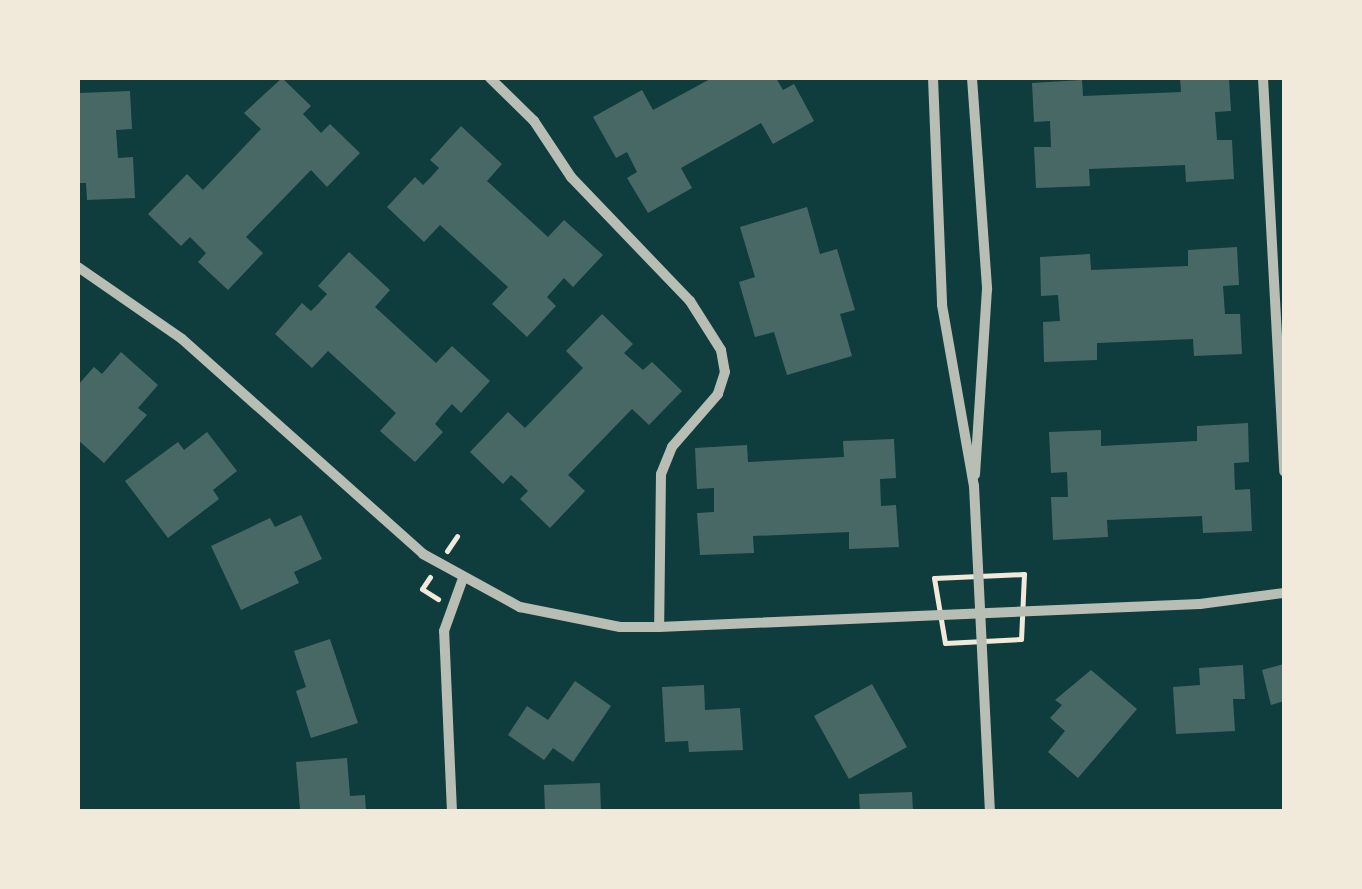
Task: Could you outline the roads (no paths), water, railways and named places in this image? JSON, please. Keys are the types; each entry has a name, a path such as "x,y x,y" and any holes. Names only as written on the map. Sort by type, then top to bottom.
{"street":[{"path":"490,78 534,120 571,177 690,302 721,350 725,372 718,394 672,447 660,474 659,627"},
{"path":"933,78 942,305 974,486 990,812"},
{"path":"972,78 987,289 974,486"},
{"path":"1264,78 1278,232 1284,471"},
{"path":"78,267 182,339 423,554 462,581 565,618 659,627 1200,604 1284,593"},
{"path":"452,812 444,631 462,581"}]}
